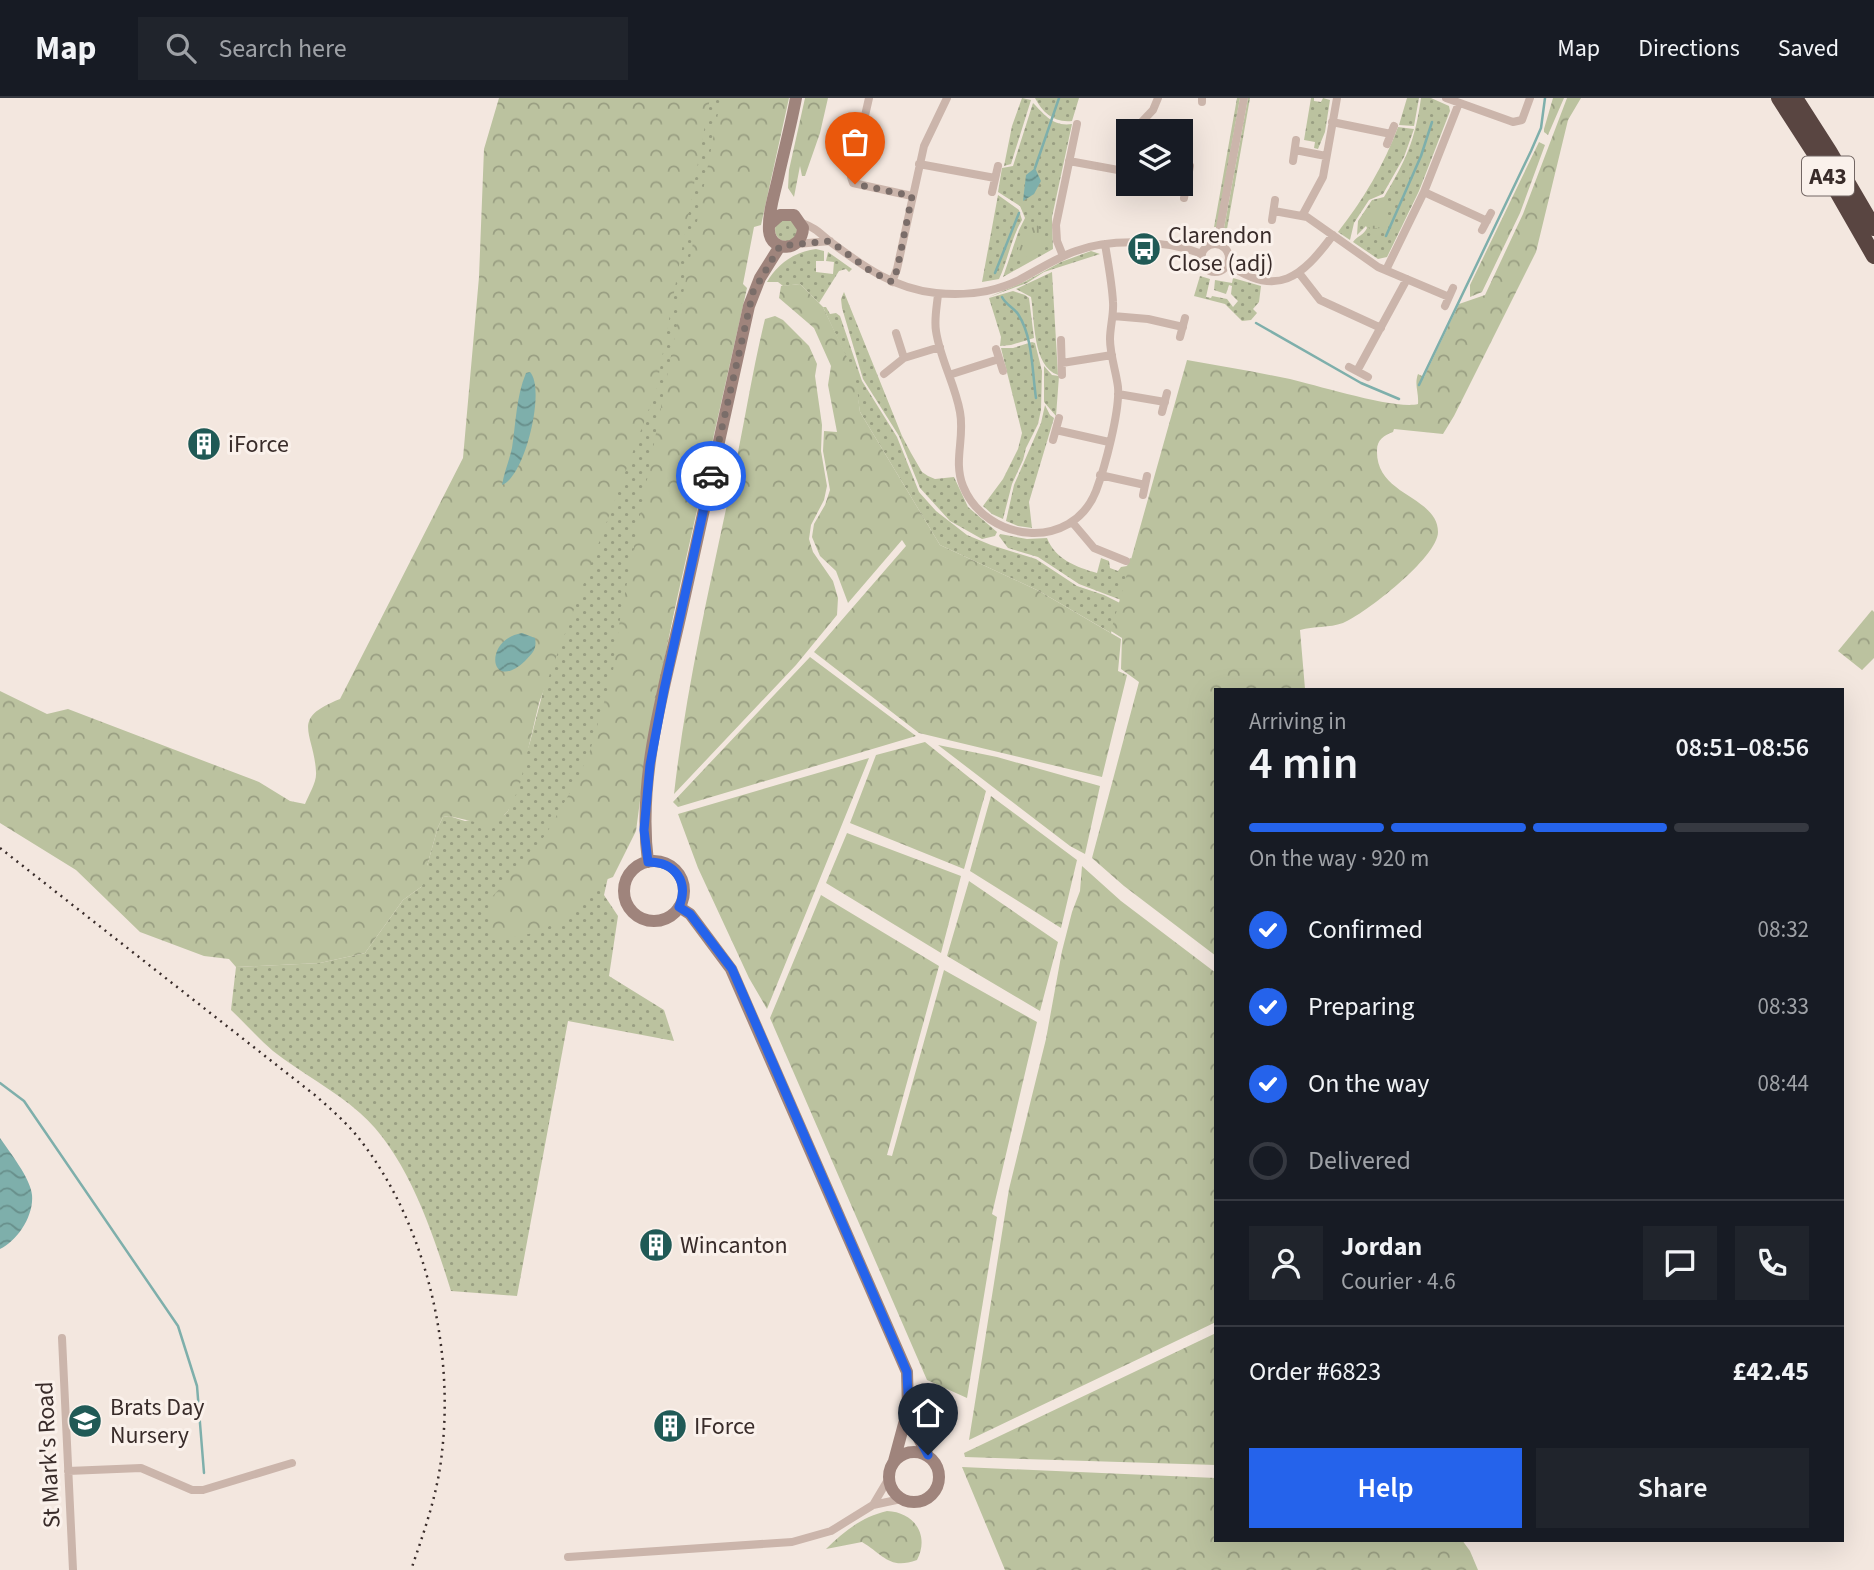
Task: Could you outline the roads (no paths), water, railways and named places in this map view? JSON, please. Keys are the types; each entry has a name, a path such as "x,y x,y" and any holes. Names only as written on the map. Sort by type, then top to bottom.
{"highway":[{"name":"A43","path":"1779,98 1819,160 1874,256"},
{"name":"A43","path":"1795,98 1874,228"}],"street":[{"path":"796,98 771,201 772,239 780,246 791,247 830,241"},
{"path":"869,98 851,177 853,183 912,196"},
{"path":"892,282 897,270 924,146 947,98"},
{"path":"1144,119 1153,110 1158,98"},
{"path":"1217,244 1244,98"},
{"path":"1302,216 1323,177 1337,98"},
{"path":"1447,98 1513,122 1522,120 1530,98"},
{"path":"1386,270 1424,192 1460,103"},
{"path":"1332,122 1392,130 1387,144"},
{"path":"1063,256 1057,241 1056,225 1077,124"},
{"path":"1293,161 1296,140"},
{"path":"1294,150 1326,156"},
{"path":"1069,161 1116,170"},
{"path":"919,163 995,178"},
{"path":"992,192 998,166"},
{"path":"777,183 780,199 789,214 819,230 869,270 892,282 938,294 979,292 1005,286 1063,256 1105,244 1154,245 1202,254"},
{"path":"1424,192 1489,217 1482,230"},
{"path":"1272,220 1275,201"},
{"path":"1273,211 1302,216 1386,270 1449,297"},
{"path":"770,224 780,215 789,214"},
{"path":"797,244 803,234 802,223"},
{"path":"1228,264 1247,277 1279,280 1299,273 1313,261 1333,235"},
{"path":"938,294 936,329 961,416 958,460 963,486 975,506 1002,527 1022,533 1051,531 1072,522 1089,503 1109,442 1118,394 1110,338 1113,304 1105,244"},
{"path":"1217,244 1228,252 1228,264 1221,271 1212,272 1202,263 1202,254 1206,247 1217,244"},
{"path":"648,862 644,830 650,765 664,690 749,306 760,278 780,246"},
{"path":"1299,273 1320,300 1381,328"},
{"path":"1368,377 1353,369 1381,328 1407,279"},
{"path":"1113,316 1184,323 1181,337"},
{"path":"896,333 904,358"},
{"path":"1061,340 1062,376"},
{"path":"884,374 904,358 940,347"},
{"path":"996,349 1003,371"},
{"path":"1062,363 1112,355"},
{"path":"949,375 999,359"},
{"path":"1118,394 1166,397 1162,412"},
{"path":"1053,440 1059,418"},
{"path":"1056,429 1109,442"},
{"path":"1100,475 1145,485"},
{"path":"1143,495 1147,476"},
{"path":"1072,522 1094,548 1121,560 1114,568"},
{"path":"648,862 667,864 676,870 684,888 679,907 667,918 650,921 634,914 628,906 624,888 626,879 632,871 648,862"},
{"path":"679,907 690,914 732,969 907,1372 908,1409 915,1431 938,1469 937,1483 934,1491 923,1500 912,1502 901,1499 894,1493 889,1478"},
{"name":"St Mark's Road","path":"62,1338 73,1570"},
{"path":"873,1505 889,1478 908,1409"},
{"path":"894,1461 905,1453 928,1455"},
{"path":"68,1471 141,1468 192,1490 203,1490 292,1463"},
{"path":"568,1557 792,1542 831,1531 873,1505 901,1499"}],"water":[{"path":"1035,168 1041,181 1034,194 1023,201 1026,175"},
{"path":"530,372 536,396 531,432 518,466 510,479 502,485 512,448 520,391 526,373"},
{"path":"522,633 535,638 535,648 525,661 513,670 504,672 495,662 496,654 509,638"},
{"path":"0,1138 24,1173 31,1188 32,1203 23,1227 0,1249"}],"waterway":[{"path":"1035,168 1059,98"},
{"path":"1419,385 1531,151 1541,128 1545,98"},
{"path":"1386,236 1421,156 1432,122"},
{"path":"995,273 1019,213"},
{"path":"1002,297 1018,314 1027,333 1036,398"},
{"path":"1256,323 1361,383 1399,399"},
{"path":"0,1083 24,1101 178,1326 197,1386 204,1473"}],"railway":[{"path":"0,848 316,1096 356,1135 384,1174 403,1210 418,1249 439,1330 444,1371 445,1412 440,1467 430,1512 411,1570"}],"place":[{"name":"Clarendon Close (adj)","path":"1144,249"},
{"name":"iForce","path":"204,444"},
{"name":"Wincanton","path":"656,1245"},
{"name":"Brats Day Nursery","path":"85,1421"},
{"name":"IForce","path":"670,1426"}]}
